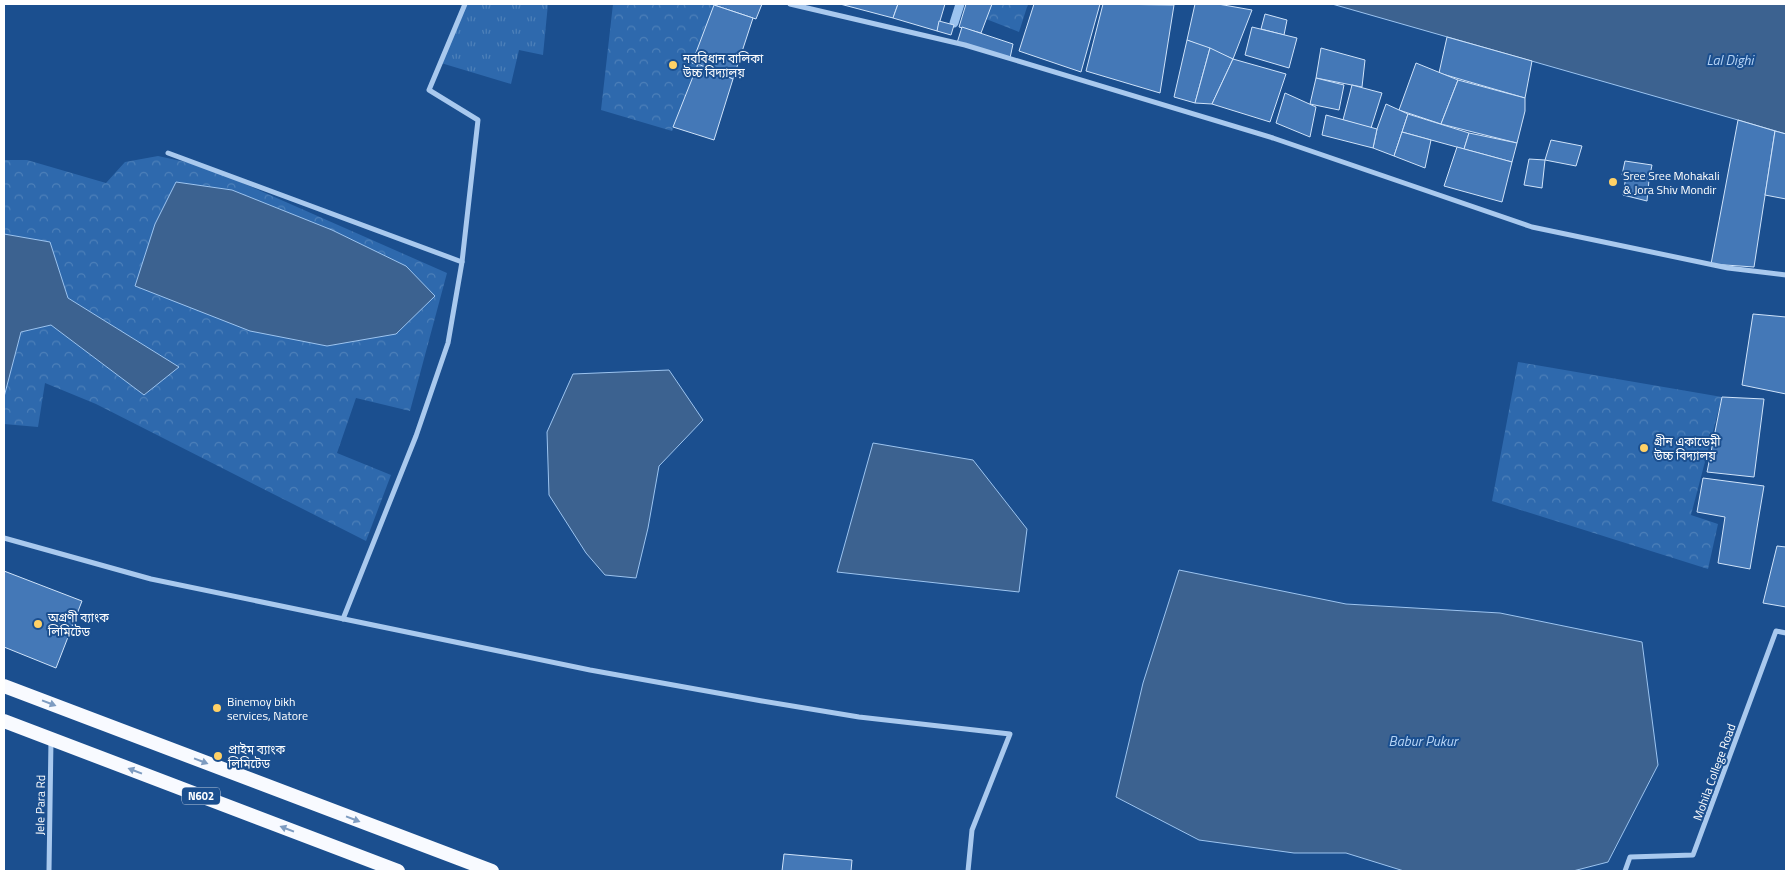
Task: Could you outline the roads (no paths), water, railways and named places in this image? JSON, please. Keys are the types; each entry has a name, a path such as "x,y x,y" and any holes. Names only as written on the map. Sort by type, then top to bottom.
{"highway":[{"name":"N602","path":"4,686 492,871"},
{"name":"N602","path":"4,721 398,871"}],"street":[{"path":"343,619 416,436 448,343 462,262 478,120 429,90 465,4"},
{"path":"790,4 965,45 1264,135 1532,227 1728,268 1786,275"},
{"path":"168,153 462,262"},
{"path":"4,538 151,579 590,670 762,702 859,717 1010,734 972,830 968,871"},
{"name":"Mohila College Road","path":"1625,871 1630,858 1693,855 1776,631 1786,632"},
{"name":"Jele Para Rd","path":"48,871 51,739"}],"water":[{"name":"Lal Dighi","path":"1332,4 1786,4 1786,134 1738,120"},
{"path":"176,182 232,190 332,230 406,266 435,296 396,334 327,346 250,331 135,286 155,224"},
{"path":"4,234 50,242 68,298 179,367 144,395 51,325 21,332 4,397"},
{"path":"669,370 703,420 659,466 648,528 636,578 605,575 586,553 549,495 547,432 573,374"},
{"path":"873,443 973,460 1027,529 1019,592 837,572"},
{"name":"Babur Pukur","path":"1179,570 1346,604 1500,613 1642,642 1658,765 1608,862 1573,871 1404,871 1346,853 1294,853 1199,840 1116,797 1143,683"}],"waterway":[{"path":"954,23 960,4"}],"place":[{"name":"নববিধান বালিকা উচ্চ বিদ্যালয়","path":"673,65"},
{"name":"Sree Sree Mohakali & Jora Shiv Mondir","path":"1613,182"},
{"name":"গ্রীন একাডেমী উচ্চ বিদ্যালয়","path":"1644,448"},
{"name":"অগ্রণী ব্যাংক লিমিটেড","path":"38,624"},
{"name":"Binemoy bikh services, Natore","path":"217,708"},
{"name":"প্রাইম ব্যাংক লিমিটেড","path":"218,756"}]}
